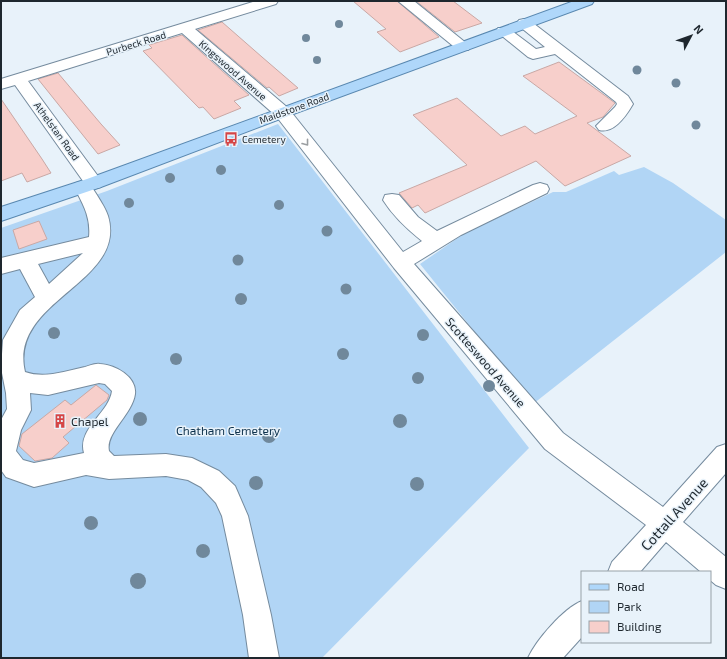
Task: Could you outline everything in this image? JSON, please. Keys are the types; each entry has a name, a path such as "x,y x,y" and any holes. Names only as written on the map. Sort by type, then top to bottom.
{"main road":[{"name":"Maidstone Road","path":"1,214 89,185 282,112 587,1"}],"street":[{"name":"Purbeck Road","path":"1,84 271,1"},
{"path":"405,1 463,47"},
{"path":"524,23 622,99 624,104 621,110 605,126"},
{"name":"Kingswood Avenue","path":"185,28 282,112"},
{"path":"503,31 533,54 558,49"},
{"name":"Athelstan Road","path":"19,79 89,185 98,215 100,228 99,242"},
{"name":"Scotteswood Avenue","path":"282,112 396,257 554,442 666,524 726,574"},
{"path":"396,257 436,241 454,230 540,189"},
{"path":"392,200 411,222 436,241"},
{"path":"1,266 99,242"},
{"path":"99,242 93,256 46,297 28,316 14,340 12,361 18,394 19,410 9,429 2,454 15,468 34,475 86,464 109,468 166,465 192,469 210,479 226,495 235,516 257,615 264,658"},
{"path":"25,260 46,297"},
{"path":"15,378 31,384 48,385 99,373 113,377 124,388 122,402 98,439 94,448 98,460 109,468"},
{"name":"Cottall Avenue","path":"623,571 726,455"},
{"path":"543,658 581,616"}],"green space":[{"name":"Chatham Cemetery","path":"278,124 529,448 322,658 1,658 1,228 107,191"},
{"path":"644,167 673,183 726,220 726,252 533,404 420,264 465,233 553,192 566,192 614,171 619,175"}],"building":[{"path":"353,1 397,1 439,37 400,52 377,32 386,29"},
{"path":"416,1 453,1 482,23 455,32"},
{"path":"222,22 298,88 279,96 269,87 267,88 198,30"},
{"path":"182,35 249,95 234,101 241,108 214,119 203,107 199,108 143,51 152,48 149,45"},
{"path":"559,62 615,103 603,117 587,123 631,156 565,186 536,161 425,213 418,205 412,208 399,193 467,165 413,115 457,98 501,136 525,126 535,134 577,116 523,76"},
{"path":"58,73 120,145 98,154 38,79"},
{"path":"1,99 51,173 27,182 22,173 1,181"},
{"path":"39,221 47,239 19,249 13,230"},
{"name":"Chapel","path":"96,385 109,395 107,400 63,437 69,443 52,458 35,461 19,446 22,434 65,400 71,405"}],"place":[{"name":"Cemetery","path":"231,139"},
{"name":"Chapel","path":"60,421"}]}
